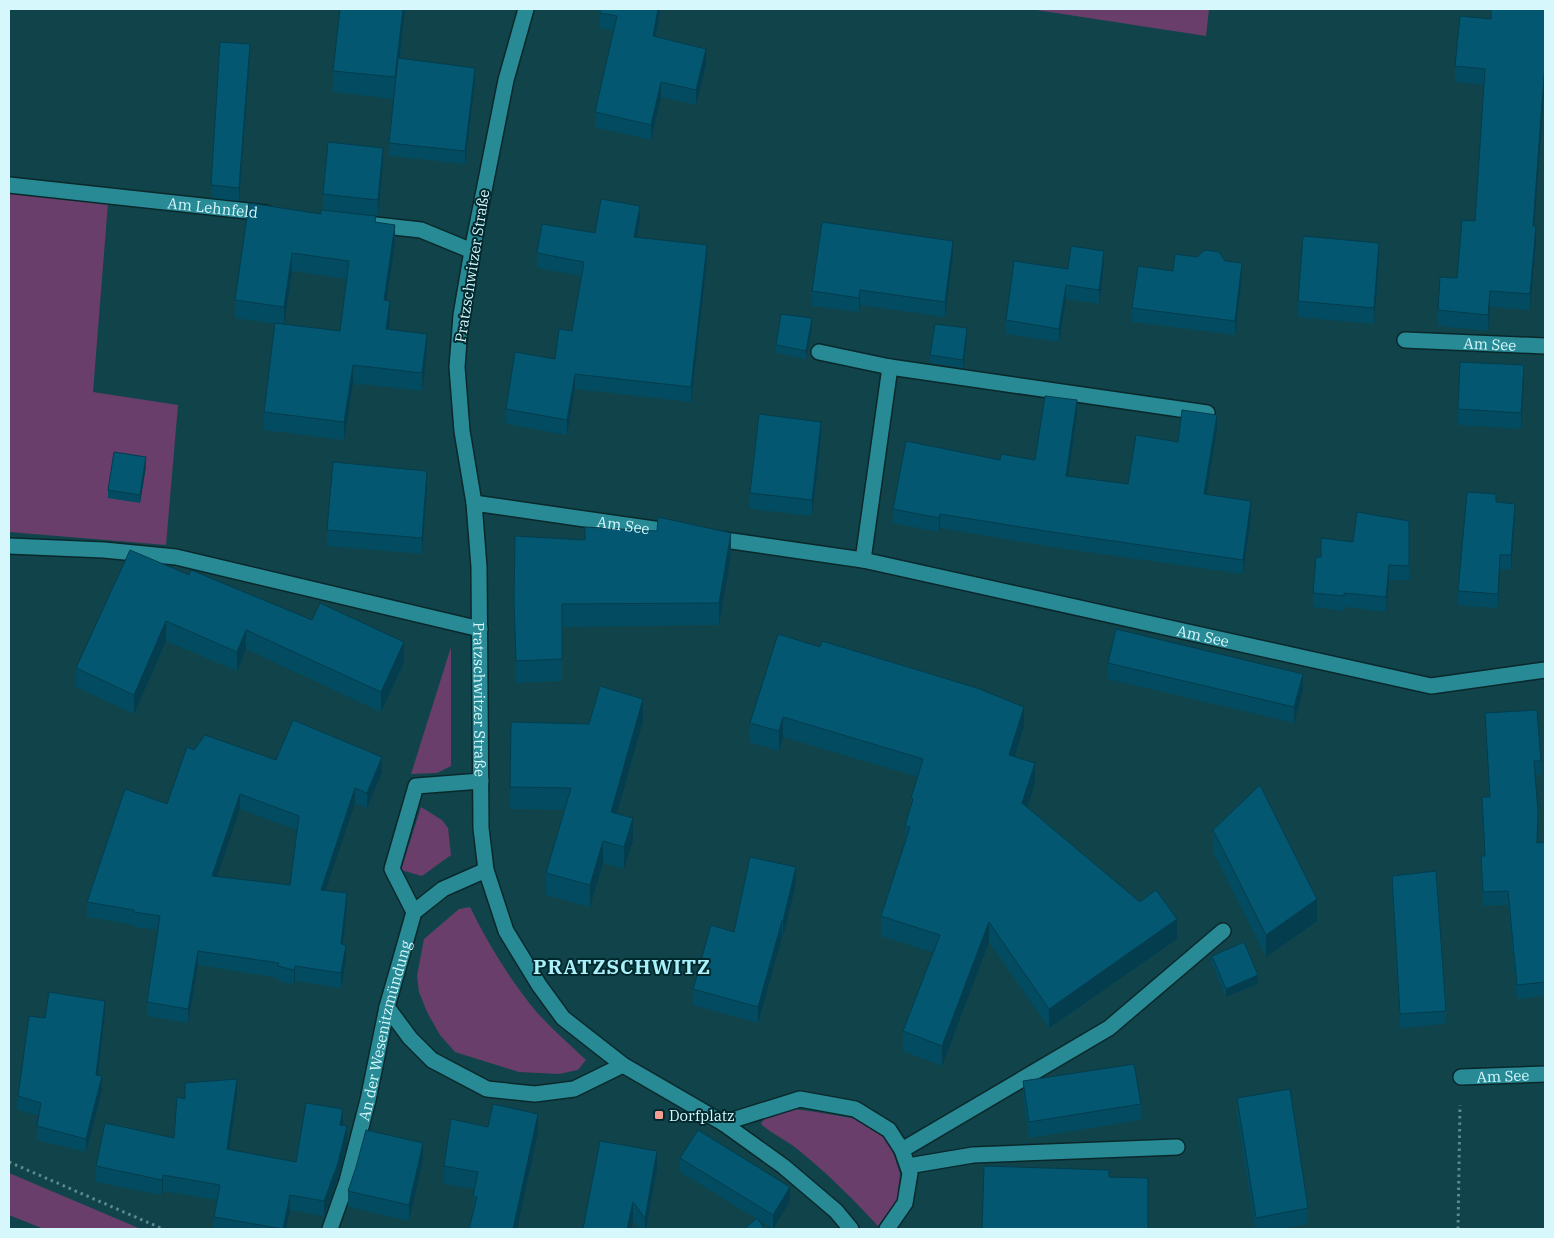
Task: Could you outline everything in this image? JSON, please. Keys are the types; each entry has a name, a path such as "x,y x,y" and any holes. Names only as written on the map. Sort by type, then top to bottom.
{"street":[{"name":"Pratzschwitzer Straße","path":"526,9 506,80 472,251 461,315 457,367 462,431 474,503 479,566 481,828 486,870 506,931 539,985 563,1018 623,1065 722,1124 783,1166 836,1211 851,1229"},
{"name":"Am Lehnfeld","path":"9,185 284,215"},
{"path":"362,224 422,230 472,251"},
{"name":"Am See","path":"1405,340 1545,346"},
{"path":"819,352 890,366 1206,412"},
{"path":"863,560 890,366"},
{"name":"Am See","path":"474,503 863,560 1431,686 1545,670"},
{"path":"9,546 104,550 176,558 480,629"},
{"path":"481,781 416,786 392,869 414,912 443,889 486,870"},
{"name":"An der Wesenitzmündung","path":"330,1229 347,1182 368,1100 387,1007 414,912"},
{"path":"902,1150 1109,1028 1223,931"},
{"path":"387,1007 410,1038 432,1060 486,1089 535,1094 574,1089 623,1065"},
{"name":"Am See","path":"1461,1077 1545,1074"},
{"path":"722,1124 800,1099 855,1109 889,1130 902,1150 910,1173 905,1203 887,1229"},
{"path":"908,1166 973,1155 1177,1147"}],"path":[{"path":"1458,1229 1461,1077"},
{"path":"9,1162 163,1229"}],"shaded area":[{"path":"1030,9 1209,9 1206,36"},
{"path":"9,193 108,203 93,392 178,405 166,545 9,532"},
{"path":"451,647 451,766 437,773 411,774"},
{"path":"421,807 442,820 448,828 451,855 422,876 401,870"},
{"path":"470,907 495,953 531,1005 586,1060 578,1070 559,1074 519,1072 455,1052 440,1035 427,1012 419,992 417,976 424,939 459,909"},
{"path":"786,1108 857,1119 883,1135 893,1152 900,1174 897,1200 878,1226 818,1167 792,1145 761,1124 767,1113"},
{"path":"9,1173 141,1229 44,1229 9,1215"}],"building":[{"path":"340,9 403,9 395,77 333,71"},
{"path":"600,9 658,9 653,36 706,49 696,90 661,82 651,125 595,112 617,16 600,13"},
{"path":"1491,9 1545,9 1545,63 1533,226 1536,226 1530,294 1490,291 1488,315 1438,310 1440,277 1457,278 1462,220 1475,221 1485,69 1455,66 1460,16 1491,19"},
{"path":"220,42 250,44 239,188 211,185"},
{"path":"398,58 475,68 465,151 389,143"},
{"path":"328,142 383,148 378,200 323,194"},
{"path":"601,199 640,206 634,237 707,245 691,387 575,374 567,420 506,409 515,352 555,359 559,329 572,331 584,262 537,253 542,224 595,233"},
{"path":"249,203 321,214 321,210 376,216 375,222 395,225 384,300 390,301 386,329 427,334 422,373 353,365 344,422 264,412 275,323 340,331 349,261 292,253 284,307 235,300"},
{"path":"822,222 953,241 945,302 860,290 859,298 812,291"},
{"path":"1303,236 1379,243 1374,308 1298,301"},
{"path":"1071,246 1104,251 1099,290 1066,285 1059,329 1006,320 1014,261 1068,269"},
{"path":"1205,250 1219,252 1225,261 1242,263 1235,321 1132,308 1138,266 1173,271 1175,254 1197,257"},
{"path":"781,314 812,318 806,351 776,345"},
{"path":"935,324 967,328 963,360 930,355"},
{"path":"1460,362 1524,365 1521,413 1458,409"},
{"path":"1045,396 1077,400 1066,476 1128,484 1136,435 1178,442 1182,410 1217,415 1204,494 1251,501 1243,560 940,514 939,518 893,509 906,441 1000,460 1001,454 1035,460"},
{"path":"759,414 821,422 812,500 750,493"},
{"path":"114,452 146,457 140,495 108,490"},
{"path":"333,462 427,471 422,538 327,530"},
{"path":"1467,492 1496,494 1496,502 1515,504 1511,555 1500,555 1498,594 1458,591"},
{"path":"1357,512 1409,521 1409,566 1389,565 1386,597 1344,593 1344,596 1313,593 1316,557 1321,557 1321,538 1353,542"},
{"path":"658,517 731,533 719,603 562,604 562,659 516,661 514,600 515,536 585,540 585,527 657,531"},
{"path":"130,550 189,575 191,570 312,620 320,603 404,642 381,692 246,630 237,652 166,621 134,695 76,668"},
{"path":"1116,629 1303,674 1294,707 1108,663"},
{"path":"778,634 820,647 822,641 977,688 1024,707 1009,755 1035,763 1022,803 1140,902 1156,890 1177,919 1049,1009 989,922 942,1046 903,1031 940,935 881,916 910,827 905,826 923,759 783,717 779,731 750,723"},
{"path":"600,686 643,699 611,812 633,818 624,847 603,841 590,885 546,873 571,788 510,787 511,722 589,724"},
{"path":"1537,710 1541,761 1534,761 1538,812 1537,843 1545,842 1545,982 1517,985 1508,891 1483,892 1481,856 1485,856 1482,797 1490,797 1485,713"},
{"path":"293,720 382,757 367,793 355,788 321,890 347,893 341,944 346,945 341,973 295,966 294,970 278,966 279,963 198,951 188,1009 147,1002 160,916 87,902 125,789 167,804 187,747 194,750 205,735 276,760","holes":["240,794 299,816 290,885 212,876"]},
{"path":"1260,785 1317,899 1266,935 1213,830"},
{"path":"750,857 796,867 783,921 758,1007 693,989 711,925 734,932"},
{"path":"1436,871 1446,1011 1400,1014 1392,876"},
{"path":"1244,942 1258,975 1226,989 1212,956"},
{"path":"49,992 105,1001 96,1075 102,1076 86,1139 37,1126 41,1103 18,1096 29,1016 45,1018"},
{"path":"1134,1064 1141,1104 1029,1122 1023,1081"},
{"path":"237,1079 227,1149 296,1162 306,1103 343,1109 340,1125 347,1126 338,1163 324,1201 290,1195 283,1229 214,1217 220,1185 163,1175 162,1180 96,1166 105,1123 174,1138 177,1097 185,1099 185,1083"},
{"path":"1290,1089 1308,1208 1256,1218 1237,1098"},
{"path":"493,1104 538,1114 513,1229 469,1229 477,1197 473,1196 478,1172 444,1166 451,1119 488,1127"},
{"path":"366,1130 423,1143 409,1205 348,1191"},
{"path":"698,1130 790,1187 773,1215 680,1158"},
{"path":"600,1141 657,1151 645,1218 633,1202 627,1229 583,1229"},
{"path":"984,1166 1109,1170 1109,1177 1148,1178 1148,1229 982,1229"},
{"path":"757,1218 765,1229 744,1229"}],"place":[{"name":"Dorfplatz","path":"659,1115"}],"district":[{"name":"PRATZSCHWITZ","path":"622,966"}]}
